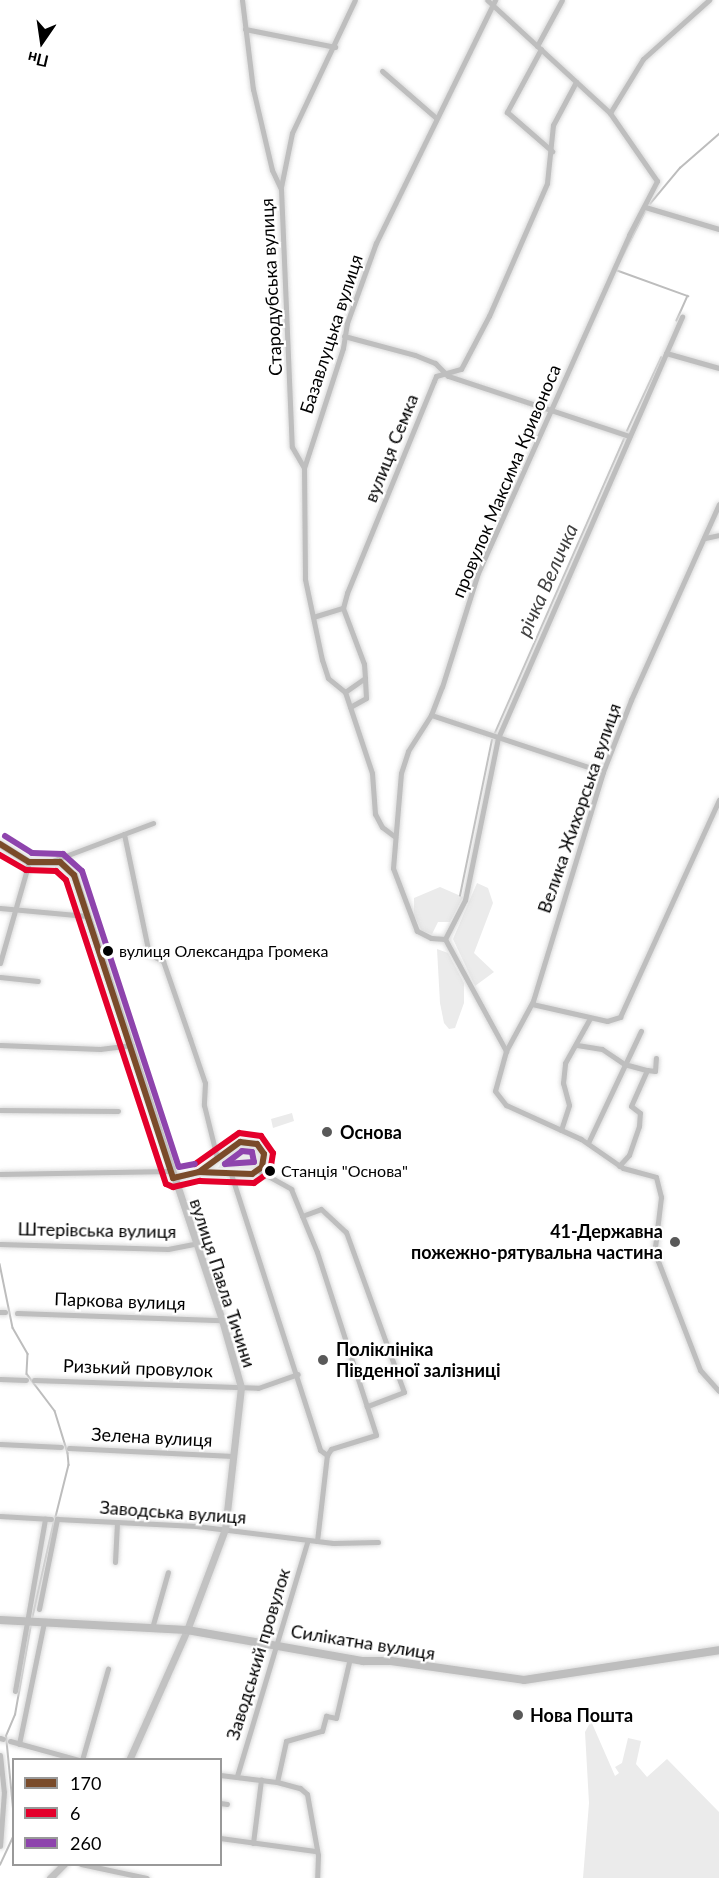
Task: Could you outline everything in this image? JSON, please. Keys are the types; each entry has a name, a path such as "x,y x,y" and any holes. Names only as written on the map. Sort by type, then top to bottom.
{"main road":[{"path":"0,844 29,862 52,861"},
{"name":"вулиця Павла Тичини","path":"52,861 68,867 74,875 132,1045 194,1244 222,1320 240,1387 225,1529 187,1630 130,1758"},
{"name":"Силікатна вулиця","path":"0,1620 187,1630 274,1643 350,1658 504,1678 541,1679 719,1650"},
{"path":"50,1878 62,1866"}],"street":[{"name":"Стародубська вулиця","path":"242,0 259,117 272,170 281,189 292,447 304,468"},
{"path":"281,189 291,133 335,47 355,0"},
{"path":"487,0 494,3 610,113 643,59 709,0"},
{"path":"552,151 507,112 562,0"},
{"name":"Базавлуцька вулиця","path":"345,692 324,670 304,579 304,468 344,336 376,243 494,3"},
{"path":"245,29 335,47"},
{"path":"382,71 436,118"},
{"name":"вулиця Семка","path":"343,608 436,376 448,376 466,362 489,316 547,183 553,125 576,82"},
{"name":"провулок Максима Кривоноса","path":"445,939 431,938 417,931 393,868 394,836 404,762 431,715 478,573 551,409 645,207 657,186 656,176 610,113"},
{"path":"645,207 719,229"},
{"path":"506,1051 445,939 465,900 498,738 682,316"},
{"path":"344,336 415,355 435,363 448,376 629,436"},
{"path":"666,353 719,368"},
{"name":"Велика Жихорська вулиця","path":"619,1166 588,1143 499,1099 495,1091 506,1051 532,1004 603,772 635,691 719,504"},
{"path":"705,538 719,536"},
{"path":"313,617 343,608 364,664 365,678 366,698 350,707"},
{"path":"365,678 345,692 372,773 375,814 382,827 394,836"},
{"path":"431,715 603,772"},
{"path":"532,1004 614,1021 627,1007 719,800"},
{"path":"52,861 153,823"},
{"path":"124,834 149,954 163,961 205,1083 204,1105 217,1158"},
{"path":"0,963 29,862"},
{"path":"0,908 87,916"},
{"path":"0,978 39,981"},
{"path":"561,1130 569,1106 563,1083 565,1063 577,1044 586,1021 592,1018"},
{"path":"588,1143 641,1031"},
{"path":"577,1044 602,1049 624,1064 647,1070 655,1071 656,1058"},
{"path":"0,1045 99,1049 132,1045"},
{"path":"647,1070 632,1106 640,1113 639,1126 629,1155 619,1166 656,1177 661,1197 655,1247 658,1261 699,1370 718,1391"},
{"path":"0,1110 118,1112"},
{"path":"199,1172 236,1143 250,1141 264,1154 259,1172"},
{"path":"0,1174 259,1172 291,1189 376,1435 331,1449 327,1455 317,1541"},
{"path":"231,1174 298,1374 320,1450 327,1455"},
{"path":"302,1216 321,1209 346,1232 404,1392 367,1406"},
{"name":"Штерівська вулиця","path":"0,1244 168,1249 194,1244"},
{"name":"Паркова вулиця","path":"17,1313 222,1320"},
{"name":"Ризький провулок","path":"34,1380 258,1388 298,1374"},
{"path":"0,1379 26,1380"},
{"path":"0,1444 61,1448"},
{"name":"Зелена вулиця","path":"69,1448 233,1456"},
{"path":"0,1516 48,1519 15,1692"},
{"name":"Заводська вулиця","path":"39,1609 57,1519 225,1529 317,1541 378,1542"},
{"path":"115,1562 117,1522"},
{"name":"Заводський провулок","path":"237,1776 274,1643 308,1540"},
{"path":"152,1628 168,1572"},
{"path":"19,1744 44,1622"},
{"path":"277,1782 286,1741 322,1731 326,1716 336,1718 350,1658"},
{"path":"81,1758 108,1669"},
{"path":"10,1741 72,1758"},
{"path":"0,1755 2,1834 0,1846"},
{"path":"222,1775 277,1782 300,1788 307,1794 317,1878"},
{"path":"253,1843 261,1780"},
{"path":"222,1838 315,1851"},
{"path":"90,1866 147,1878"}],"shaded area":[{"path":"477,883 488,888 493,903 474,953 494,972 475,986 453,939"},
{"path":"440,887 463,897 450,922 438,922 432,934 422,931 414,916 414,898"},
{"path":"437,949 448,953 464,983 464,1003 455,1028 449,1029 444,1023 440,1003"},
{"path":"292,1113 294,1121 273,1128 271,1119"},
{"path":"245,1144 259,1150 261,1163 257,1169 218,1168 223,1159"},
{"path":"591,1721 615,1776 619,1773 615,1767 622,1763 628,1738 641,1741 636,1764 647,1777 667,1759 719,1812 719,1878 583,1878 589,1803 585,1732"}],"waterway":[{"name":"річка Величка","path":"650,204 680,168 719,134"},
{"name":"річка Величка","path":"646,211 616,270 688,296 677,321"},
{"name":"річка Величка","path":"627,431 661,358"},
{"name":"річка Величка","path":"495,733 624,439"},
{"name":"річка Величка","path":"460,896 492,740"},
{"path":"0,1264 13,1328 28,1354 27,1374 55,1411 68,1453 69,1465 56,1517"},
{"path":"32,1619 54,1521"},
{"path":"12,1798 6,1736 15,1715 31,1624"},
{"path":"0,1865 12,1839"}],"transit line":[{"name":"260","path":"5,836 32,853 63,854 82,871 179,1167 195,1164"},
{"name":"170","path":"0,844 29,862 60,862 74,875 173,1178 199,1172"},
{"name":"6","path":"0,855 26,870 56,871 66,880 166,1184 173,1187 200,1181 254,1183 270,1172 273,1153 261,1136 239,1133 195,1164"},
{"name":"170","path":"240,1142 257,1144 264,1154 262,1167 252,1174 199,1172 240,1142"},
{"name":"260","path":"242,1151 252,1152 254,1162 225,1164 242,1151"}],"place":[{"name":"вулиця Олександра Громека","path":"108,951"},
{"name":"Основа","path":"327,1132"},
{"name":"Станція \"Основа\"","path":"270,1171"},
{"name":"41-Державна пожежно-рятувальна частина","path":"675,1242"},
{"name":"Поліклініка Південної залізниці","path":"323,1360"},
{"name":"Нова Пошта","path":"518,1715"}]}
